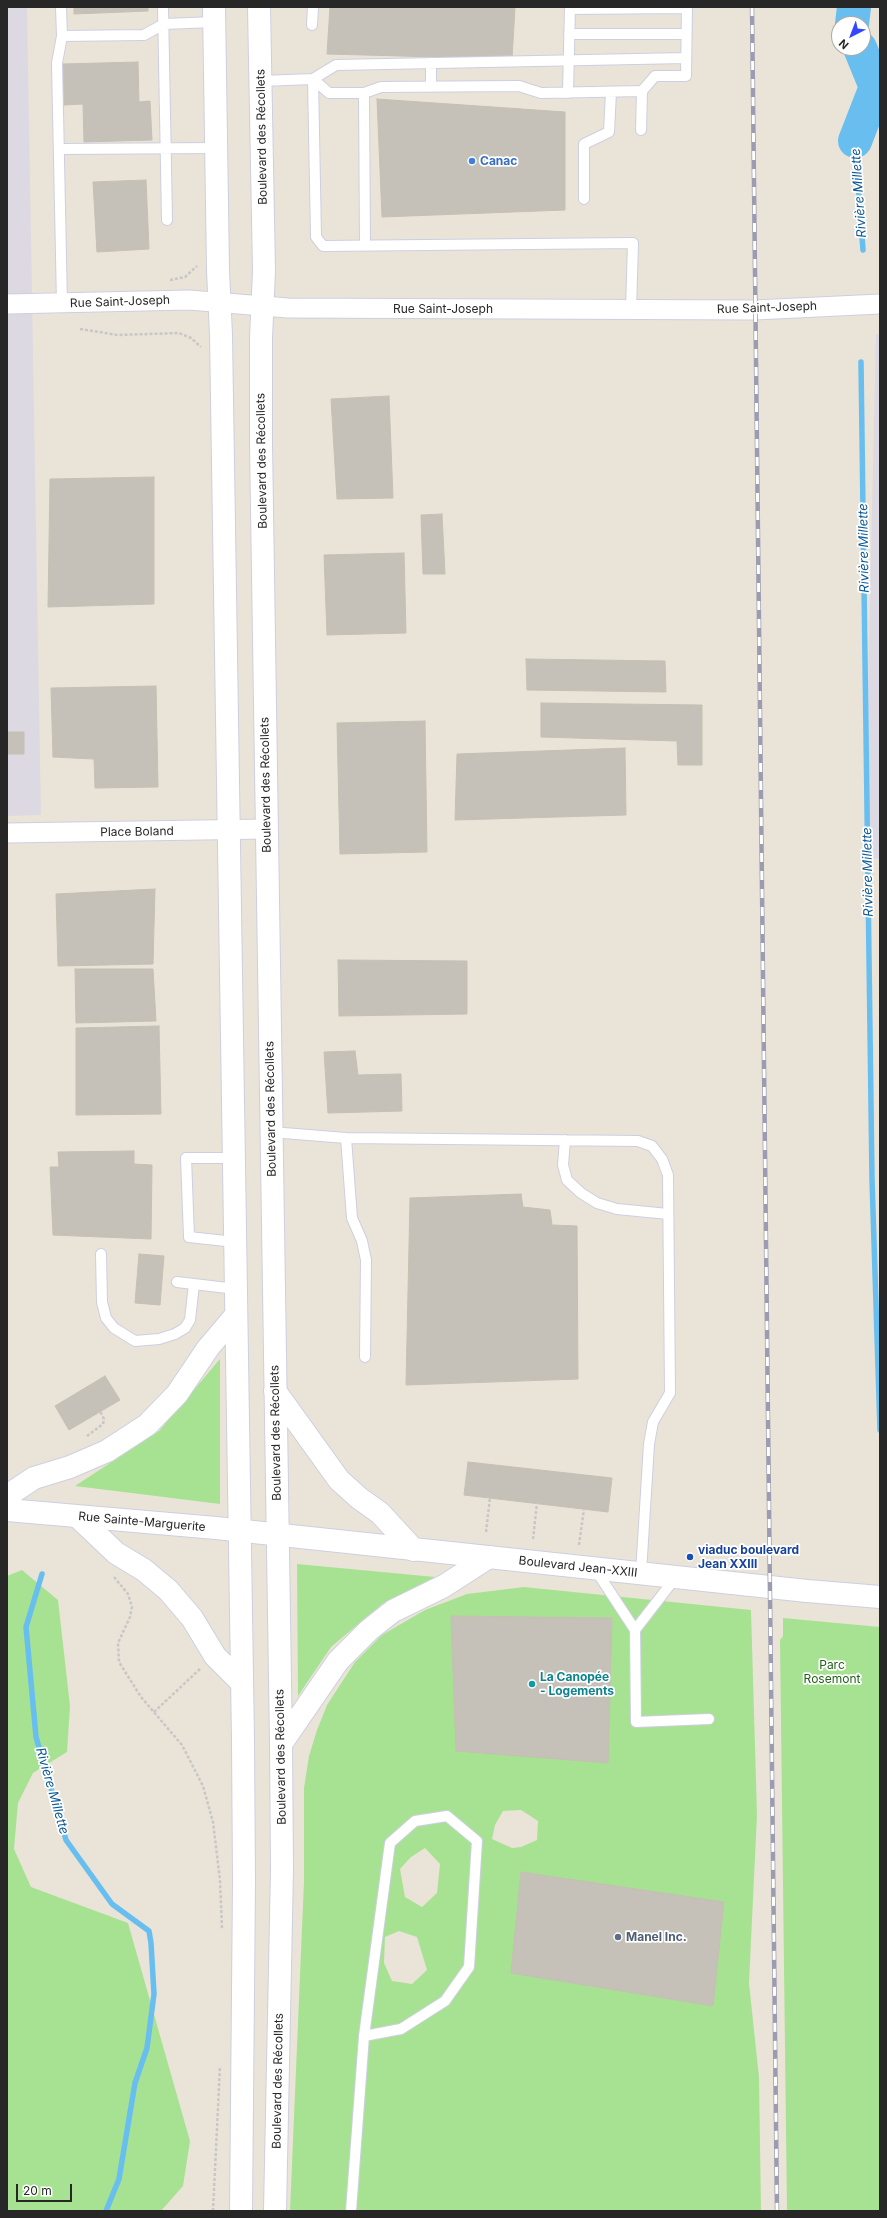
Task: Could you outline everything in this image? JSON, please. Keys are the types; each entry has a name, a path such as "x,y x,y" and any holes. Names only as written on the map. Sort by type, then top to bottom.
{"main road":[{"name":"Boulevard des Récollets","path":"259,7 264,271 261,444 282,1877 275,2211"},
{"path":"214,15 240,1531 244,1881 241,2211"},
{"path":"7,1496 34,1478 70,1467 107,1451 147,1425 177,1394 208,1348 236,1316"},
{"path":"275,1391 339,1480 359,1498 380,1512 414,1550"},
{"name":"Rue Sainte-Marguerite","path":"7,1510 240,1531 277,1536"},
{"path":"78,1517 116,1553 144,1570 168,1590 192,1618 215,1656 241,1682"},
{"name":"Boulevard Jean-XXIII","path":"277,1536 880,1597"},
{"path":"281,1744 335,1665 365,1633 393,1611 444,1586 489,1557"}],"street":[{"name":"Rue Saint-Joseph","path":"7,304 62,304 190,300 288,308 632,310 755,310 880,304"},
{"name":"Place Boland","path":"7,834 267,829"}],"lane":[{"path":"61,7 62,36 57,64 60,149 62,304"},
{"path":"163,7 167,220"},
{"path":"312,25 313,7"},
{"path":"568,93 570,8 687,8 686,76 655,76 642,91 641,130"},
{"path":"62,36 144,35 164,24 214,15"},
{"path":"569,34 686,34"},
{"path":"261,81 313,79 336,65 686,58"},
{"path":"431,63 431,86"},
{"path":"313,79 329,93 364,93 381,87 431,86 519,86 541,93 642,91"},
{"path":"313,79 316,237 323,246 633,243 632,310"},
{"path":"584,199 584,144 609,132 611,92"},
{"path":"364,93 366,246"},
{"path":"60,149 217,148"},
{"path":"271,1132 346,1138 638,1141 652,1146 662,1159 668,1175 670,1393 654,1422 649,1444 641,1574"},
{"path":"346,1138 352,1218 362,1240 366,1260 365,1356"},
{"path":"565,1140 563,1165 568,1180 581,1193 596,1203 617,1209 668,1214"},
{"path":"234,1158 186,1158 188,1237 235,1242"},
{"path":"101,1254 102,1302 106,1318 114,1328 135,1340 159,1339 175,1334 184,1328 190,1320 194,1284"},
{"path":"177,1282 236,1289"},
{"path":"595,1569 635,1630 636,1722 709,1720"},
{"path":"635,1630 676,1577"},
{"path":"351,2211 364,2036 390,1843 415,1821 446,1816 477,1841 470,1966 444,2001 401,2029 364,2036"}],"path":[{"name":"Rue Saint-Joseph","path":"162,280 185,277 195,269"},
{"path":"80,329 118,335 179,333 196,342"},
{"path":"86,1437 103,1424 104,1419 100,1412"},
{"path":"486,1532 490,1498"},
{"path":"533,1539 537,1503"},
{"path":"579,1545 584,1509"},
{"path":"110,1573 128,1594 132,1604 130,1617 118,1643 119,1662 134,1687 182,1746 203,1786 213,1822 220,1880 222,1932"},
{"path":"154,1712 203,1666"},
{"path":"213,2211 220,2060"}],"shaded area":[{"path":"7,7 27,7 41,815 7,816"},
{"path":"876,334 880,334 880,859 864,858"}],"green space":[{"path":"220,1359 220,1504 75,1486 159,1431"},
{"path":"297,1564 435,1577 382,1604 331,1647 298,1696"},
{"path":"22,1570 58,1600 70,1706 67,1752 33,1773 18,1803 14,1849 31,1887 128,1923 190,2141 183,2186 161,2211 7,2211 7,1576"},
{"path":"524,1587 751,1610 757,1815 749,1983 759,2077 761,2211 290,2211 304,1881 304,1788 309,1756 327,1705 355,1662 382,1635 425,1610 467,1594","holes":["521,1810 538,1821 537,1840 521,1847 512,1848 492,1839 495,1825 503,1811","425,1848 440,1864 437,1893 422,1907 405,1897 400,1869 411,1857","399,1931 417,1937 427,1970 412,1984 392,1981 384,1963 385,1937"]},
{"name":"Parc Rosemont","path":"783,1618 880,1627 880,2211 787,2211 780,1640 783,1636"}],"building":[{"path":"74,7 148,7 148,11 74,14"},
{"path":"330,7 515,7 512,59 327,54"},
{"path":"138,62 139,102 150,101 152,140 84,142 83,104 64,105 63,64"},
{"name":"Canac","path":"377,99 565,112 565,210 382,217"},
{"path":"146,180 149,249 97,252 93,182"},
{"path":"389,396 393,498 337,499 331,399"},
{"path":"154,477 154,604 48,607 50,479"},
{"path":"442,514 445,574 423,574 421,515"},
{"path":"404,553 406,633 327,635 324,555"},
{"path":"526,659 665,661 666,692 527,690"},
{"path":"156,686 158,787 95,788 94,759 53,757 51,688"},
{"path":"541,703 702,705 702,765 678,765 677,741 541,737"},
{"path":"425,721 427,852 340,854 337,723"},
{"path":"7,732 24,732 24,754 7,754"},
{"path":"625,748 626,815 455,820 457,754"},
{"path":"155,889 153,964 58,966 56,894"},
{"path":"338,960 467,961 467,1014 339,1016"},
{"path":"75,969 153,969 156,1021 76,1023"},
{"path":"159,1026 161,1114 76,1115 76,1028"},
{"path":"355,1051 358,1075 401,1074 402,1111 328,1113 324,1052"},
{"path":"134,1151 134,1164 152,1165 151,1239 53,1235 50,1167 59,1167 58,1152"},
{"path":"521,1194 523,1207 550,1210 552,1225 577,1226 578,1379 406,1385 410,1198"},
{"path":"139,1254 164,1256 160,1305 135,1303"},
{"path":"105,1376 120,1400 69,1430 55,1406"},
{"path":"468,1462 612,1478 608,1512 464,1495"},
{"name":"La Canopée - Logements","path":"451,1616 612,1618 608,1763 456,1751"},
{"name":"Manel Inc.","path":"521,1872 724,1902 713,2006 511,1973"}],"waterway":[{"name":"Rivière Millette","path":"853,16 854,7"},
{"name":"Rivière Millette","path":"855,141 876,87 863,56"},
{"name":"Rivière Millette","path":"855,141 863,250"},
{"name":"Rivière Millette","path":"861,362 872,1179 880,1430"},
{"name":"Rivière Millette","path":"42,1574 26,1627 36,1737 66,1840 112,1904 149,1931 151,1943 154,1994 147,2048 135,2083 119,2179 106,2211"}],"railway":[{"path":"752,7 777,2211"}],"place":[{"name":"Canac","path":"472,161"},
{"name":"viaduc boulevard Jean XXIII","path":"690,1557"},
{"name":"La Canopée - Logements","path":"532,1684"},
{"name":"Manel Inc.","path":"618,1937"}]}
